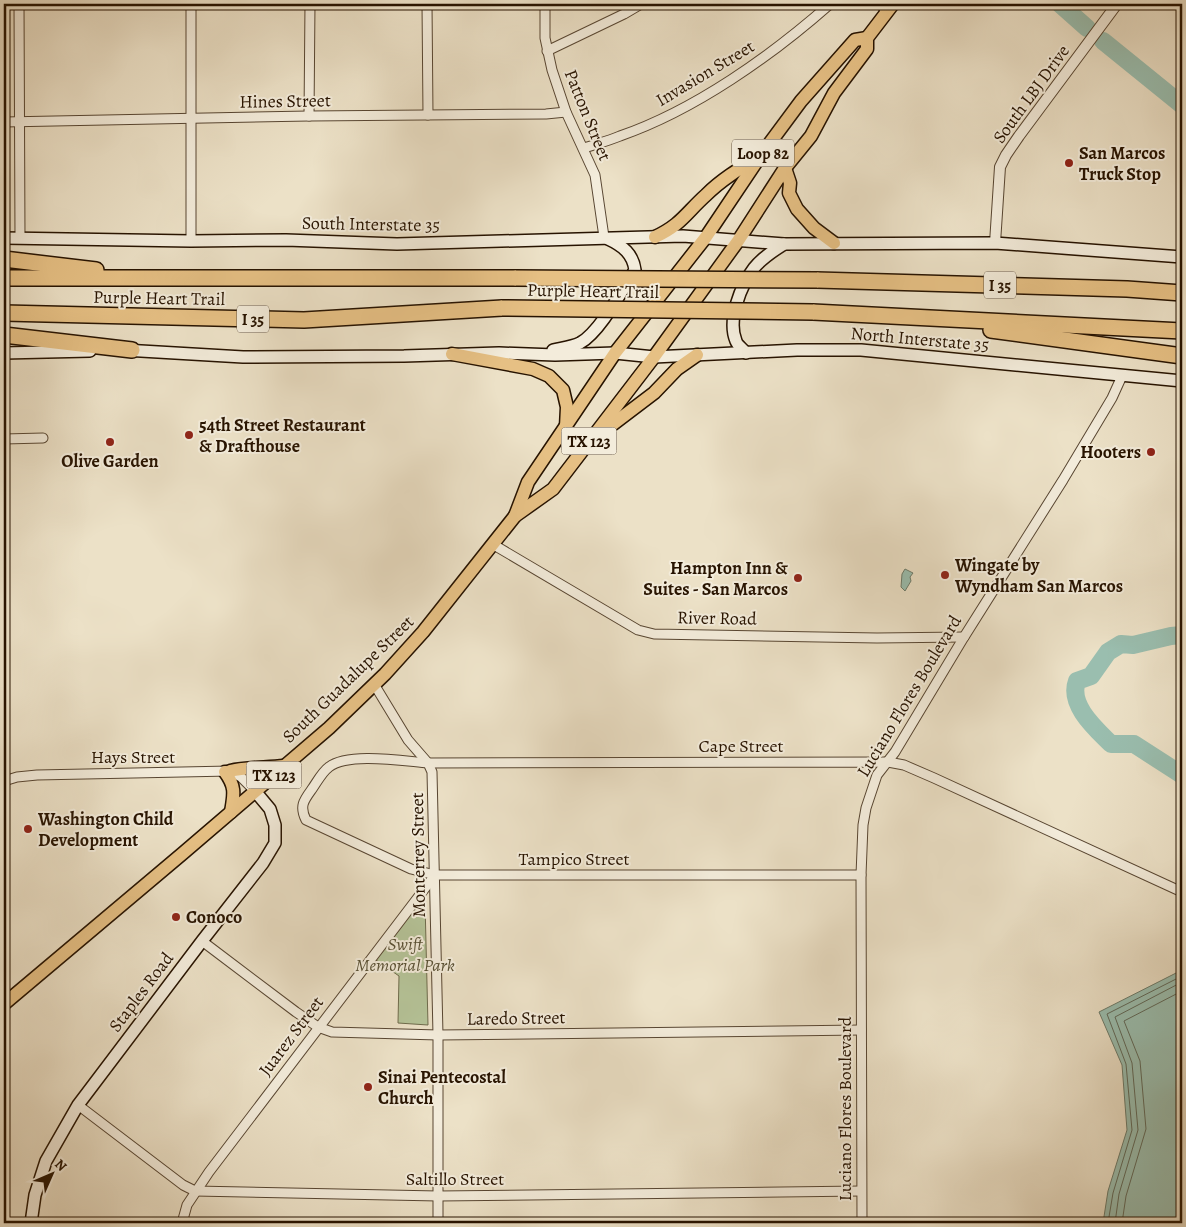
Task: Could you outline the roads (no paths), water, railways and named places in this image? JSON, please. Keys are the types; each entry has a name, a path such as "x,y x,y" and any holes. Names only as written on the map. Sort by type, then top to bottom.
{"highway":[{"path":"4,259 162,278"},
{"name":"Purple Heart Trail","path":"4,278 817,280 1142,290 1182,293"},
{"path":"1142,290 1182,289"},
{"name":"Purple Heart Trail","path":"4,313 304,320 502,308 813,312 1182,330"},
{"path":"892,316 1182,356"},
{"path":"4,335 132,350"}],"main road":[{"name":"South Guadalupe Street","path":"515,516 552,489 654,357 738,241 785,168 811,136 834,93 867,49 867,38 886,6"},
{"name":"South Guadalupe Street","path":"4,1004 329,728 423,632 494,545 515,516 528,482 616,353 706,237 761,155 801,101 855,40 867,38"},
{"path":"655,237 678,224 706,195 728,176 761,155"},
{"path":"785,168 790,183 789,193 797,209 814,228 834,243"},
{"path":"540,354 579,343 592,333 635,270 634,261 629,253 621,245 604,237"},
{"name":"South Interstate 35","path":"4,238 191,241 286,240 414,244 604,237 706,237 738,241"},
{"path":"738,241 784,244 995,242 1182,257"},
{"path":"746,352 736,342 733,329 737,299 754,268 765,256 784,244"},
{"path":"4,352 132,350 243,357 452,354 598,355 616,353 654,357"},
{"name":"North Interstate 35","path":"654,357 797,350 861,350 1182,381"},
{"path":"452,354 533,369 549,376 563,390 568,407 566,427"},
{"path":"586,444 654,393 677,369 697,355"},
{"path":"231,812 234,790 228,772 242,768 284,766"},
{"name":"Staples Road","path":"31,1223 35,1195 46,1161 78,1105 202,941 263,864 275,843 275,824 270,809 255,791"}],"street":[{"path":"19,4 18,122 20,238"},
{"path":"191,4 191,241"},
{"path":"309,116 310,4"},
{"path":"427,4 428,116"},
{"name":"Patton Street","path":"546,4 545,38 554,78 566,112 595,175 604,237"},
{"path":"548,51 641,4"},
{"name":"Invasion Street","path":"584,148 653,123 700,98 748,68 830,4"},
{"name":"South LBJ Drive","path":"995,242 1000,168 1006,155 1117,4"},
{"name":"Hines Street","path":"4,122 546,114 566,112"},
{"name":"Luciano Flores Boulevard","path":"862,1223 861,875 863,825 866,808 877,775 888,762 964,637 1064,480 1112,398 1122,376"},
{"path":"4,439 44,438"},
{"name":"River Road","path":"494,545 638,630 654,634 740,634 877,638 964,637"},
{"path":"374,684 408,740 428,763"},
{"name":"Cape Street","path":"302,812 303,801 328,768 340,760 354,758 428,763 888,762 904,765 934,778 1182,892"},
{"name":"Monterrey Street","path":"428,763 432,772 435,875 438,1035 438,1223"},
{"path":"228,772 241,777 255,791"},
{"name":"Hays Street","path":"4,781 17,777 37,775 228,772"},
{"name":"Tampico Street","path":"302,812 306,820 411,869 435,875 861,875"},
{"name":"Juarez Street","path":"182,1223 187,1205 196,1191 318,1027 435,875"},
{"name":"Laredo Street","path":"202,941 296,1012 318,1027 332,1032 438,1035 861,1030"},
{"name":"Saltillo Street","path":"78,1105 183,1185 196,1191 438,1196 862,1191"}],"water":[{"path":"905,569 913,573 905,591 901,587 902,574"},
{"path":"1182,970 1182,1223 1103,1223 1108,1191 1127,1130 1122,1065 1099,1012"}],"waterway":[{"path":"1060,4 1087,28"},
{"path":"1103,41 1182,105"},
{"path":"1182,635 1133,645 1121,644 1108,652 1091,676 1077,681 1075,690 1076,699 1085,716 1111,744 1134,744 1182,775"}],"place":[{"name":"San Marcos Truck Stop","path":"1069,163"},
{"name":"54th Street Restaurant & Drafthouse","path":"189,435"},
{"name":"Olive Garden","path":"110,442"},
{"name":"Hooters","path":"1151,452"},
{"name":"Wingate by Wyndham San Marcos","path":"945,575"},
{"name":"Hampton Inn & Suites - San Marcos","path":"798,578"},
{"name":"Washington Child Development","path":"28,829"},
{"name":"Conoco","path":"176,917"},
{"name":"Sinai Pentecostal Church","path":"368,1087"}],"park label":[{"name":"Swift Memorial Park","path":"405,954"}]}
